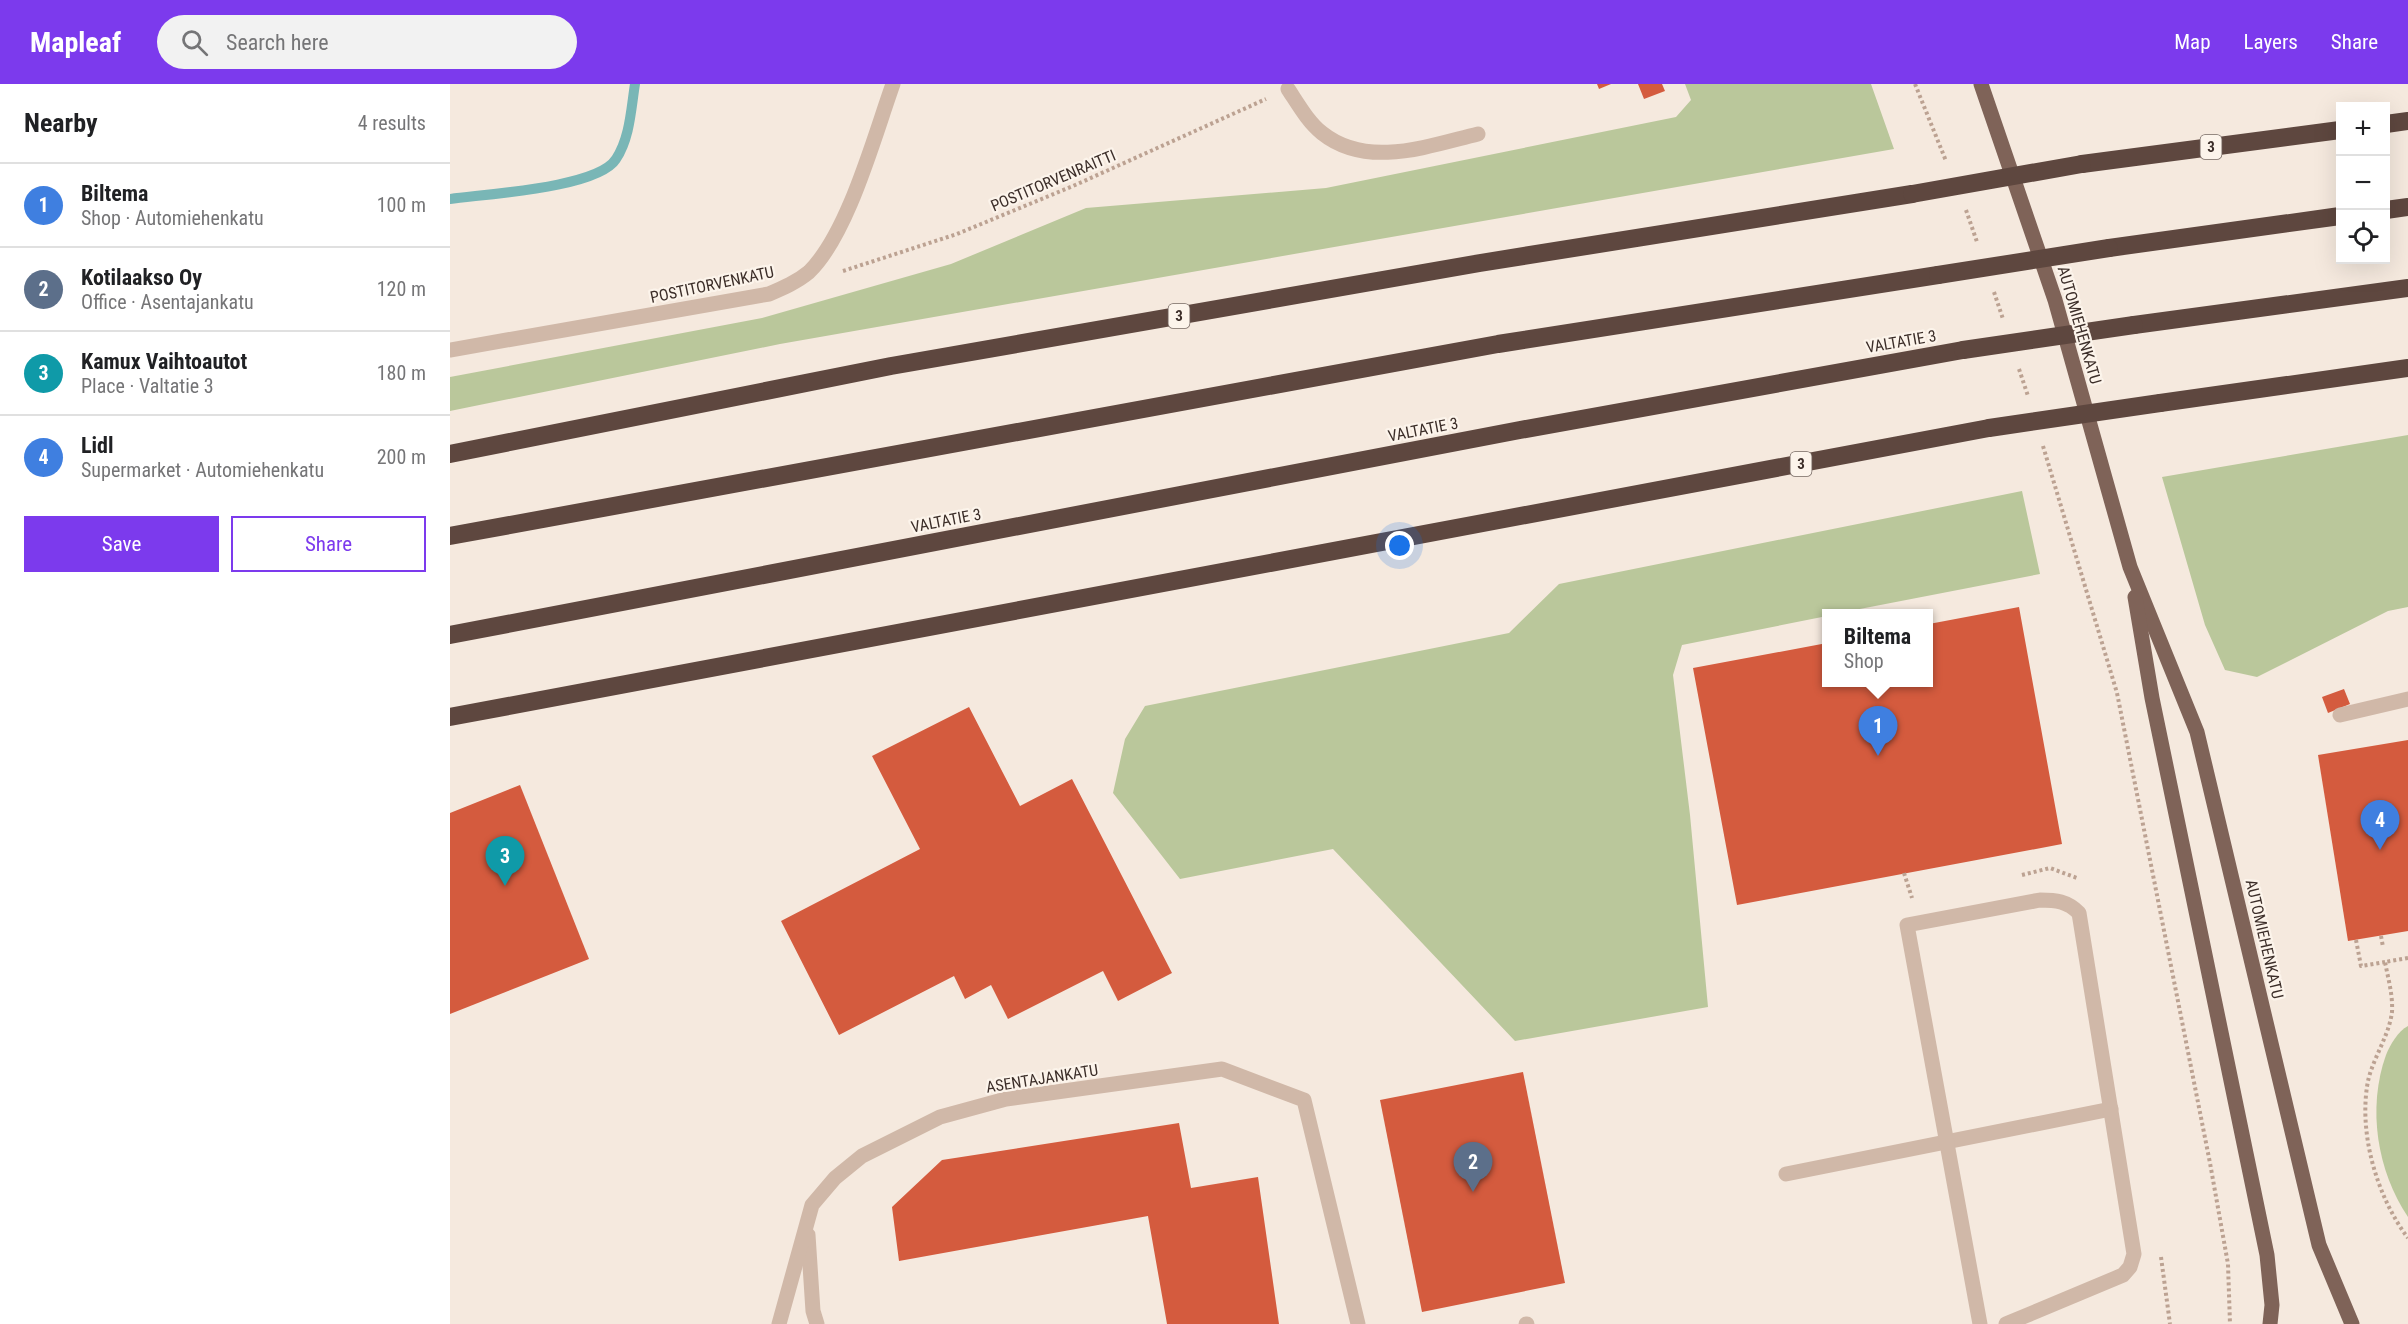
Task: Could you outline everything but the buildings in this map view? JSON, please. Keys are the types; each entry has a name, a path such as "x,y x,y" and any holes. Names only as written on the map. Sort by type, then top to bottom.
{"highway":[{"path":"2390,123 2408,121"},
{"name":"3","path":"450,454 891,366 1468,266 2082,164 2336,131"},
{"path":"2390,209 2408,207"},
{"path":"450,536 1498,344 2109,248 2336,217"},
{"name":"VALTATIE 3","path":"450,635 1520,430 1963,350 2408,288"},
{"name":"3","path":"450,717 1989,428 2408,368"}],"main road":[{"name":"AUTOMIEHENKATU","path":"1981,88 2055,300 2130,567 2152,698 2267,1255 2272,1305 2270,1324"},
{"name":"AUTOMIEHENKATU","path":"2130,567 2197,732 2319,1245 2352,1324"}],"street":[{"name":"POSTITORVENKATU","path":"450,350 769,294 796,281 808,273 830,245 843,219 893,84"},
{"path":"1288,89 1321,132 1332,140 1359,151 1394,152 1416,149 1478,134"},
{"path":"2340,715 2408,699"},
{"path":"1980,1324 1907,925 2040,900 2058,900 2071,905 2079,913 2134,1254 2130,1267 2123,1275 2006,1324"},
{"name":"ASENTAJANKATU","path":"779,1324 812,1205 844,1170 862,1156 940,1117 1006,1100 1222,1069 1304,1100 1358,1324"},
{"path":"1786,1174 2111,1109"},
{"name":"ASENTAJANKATU","path":"807,1227 813,1311 817,1324"}],"path":[{"path":"1915,84 1947,162"},
{"name":"POSTITORVENRAITTI","path":"808,273 859,267 957,234 1073,186 1288,89"},
{"path":"1965,206 1979,249"},
{"path":"1990,282 2005,325"},
{"path":"2016,358 2030,402"},
{"path":"2040,436 2117,693 2210,1163 2228,1264 2230,1324"},
{"path":"1904,873 1913,901"},
{"path":"2381,936 2383,947"},
{"path":"2356,940 2361,966 2408,958"},
{"path":"2385,962 2392,1012 2368,1081 2367,1124 2381,1189 2408,1238"}],"green space":[{"path":"1685,84 1871,84 1894,149 780,344 450,411 450,377 762,318 951,264 1086,208 1326,188 1676,117 1691,100"},
{"path":"2408,435 2408,607 2388,611 2257,677 2225,670 2205,625 2162,477"},
{"path":"2022,491 2040,574 1860,609 1822,609 1822,617 1682,645 1673,675 1690,815 1708,1007 1515,1041 1333,849 1180,879 1113,793 1125,739 1145,706 1509,633 1559,584"},
{"path":"2408,1026 2408,1217 2397,1199 2382,1160 2376,1117 2380,1075 2386,1055 2398,1035"}],"waterway":[{"path":"450,199 565,183 605,169 621,151 629,123 635,84"}],"place":[{"name":"Biltema","path":"1878,756"},
{"name":"Lidl","path":"2380,850"},
{"name":"Kamux Vaihtoautot","path":"505,886"},
{"name":"Kotilaakso Oy","path":"1473,1192"}]}
